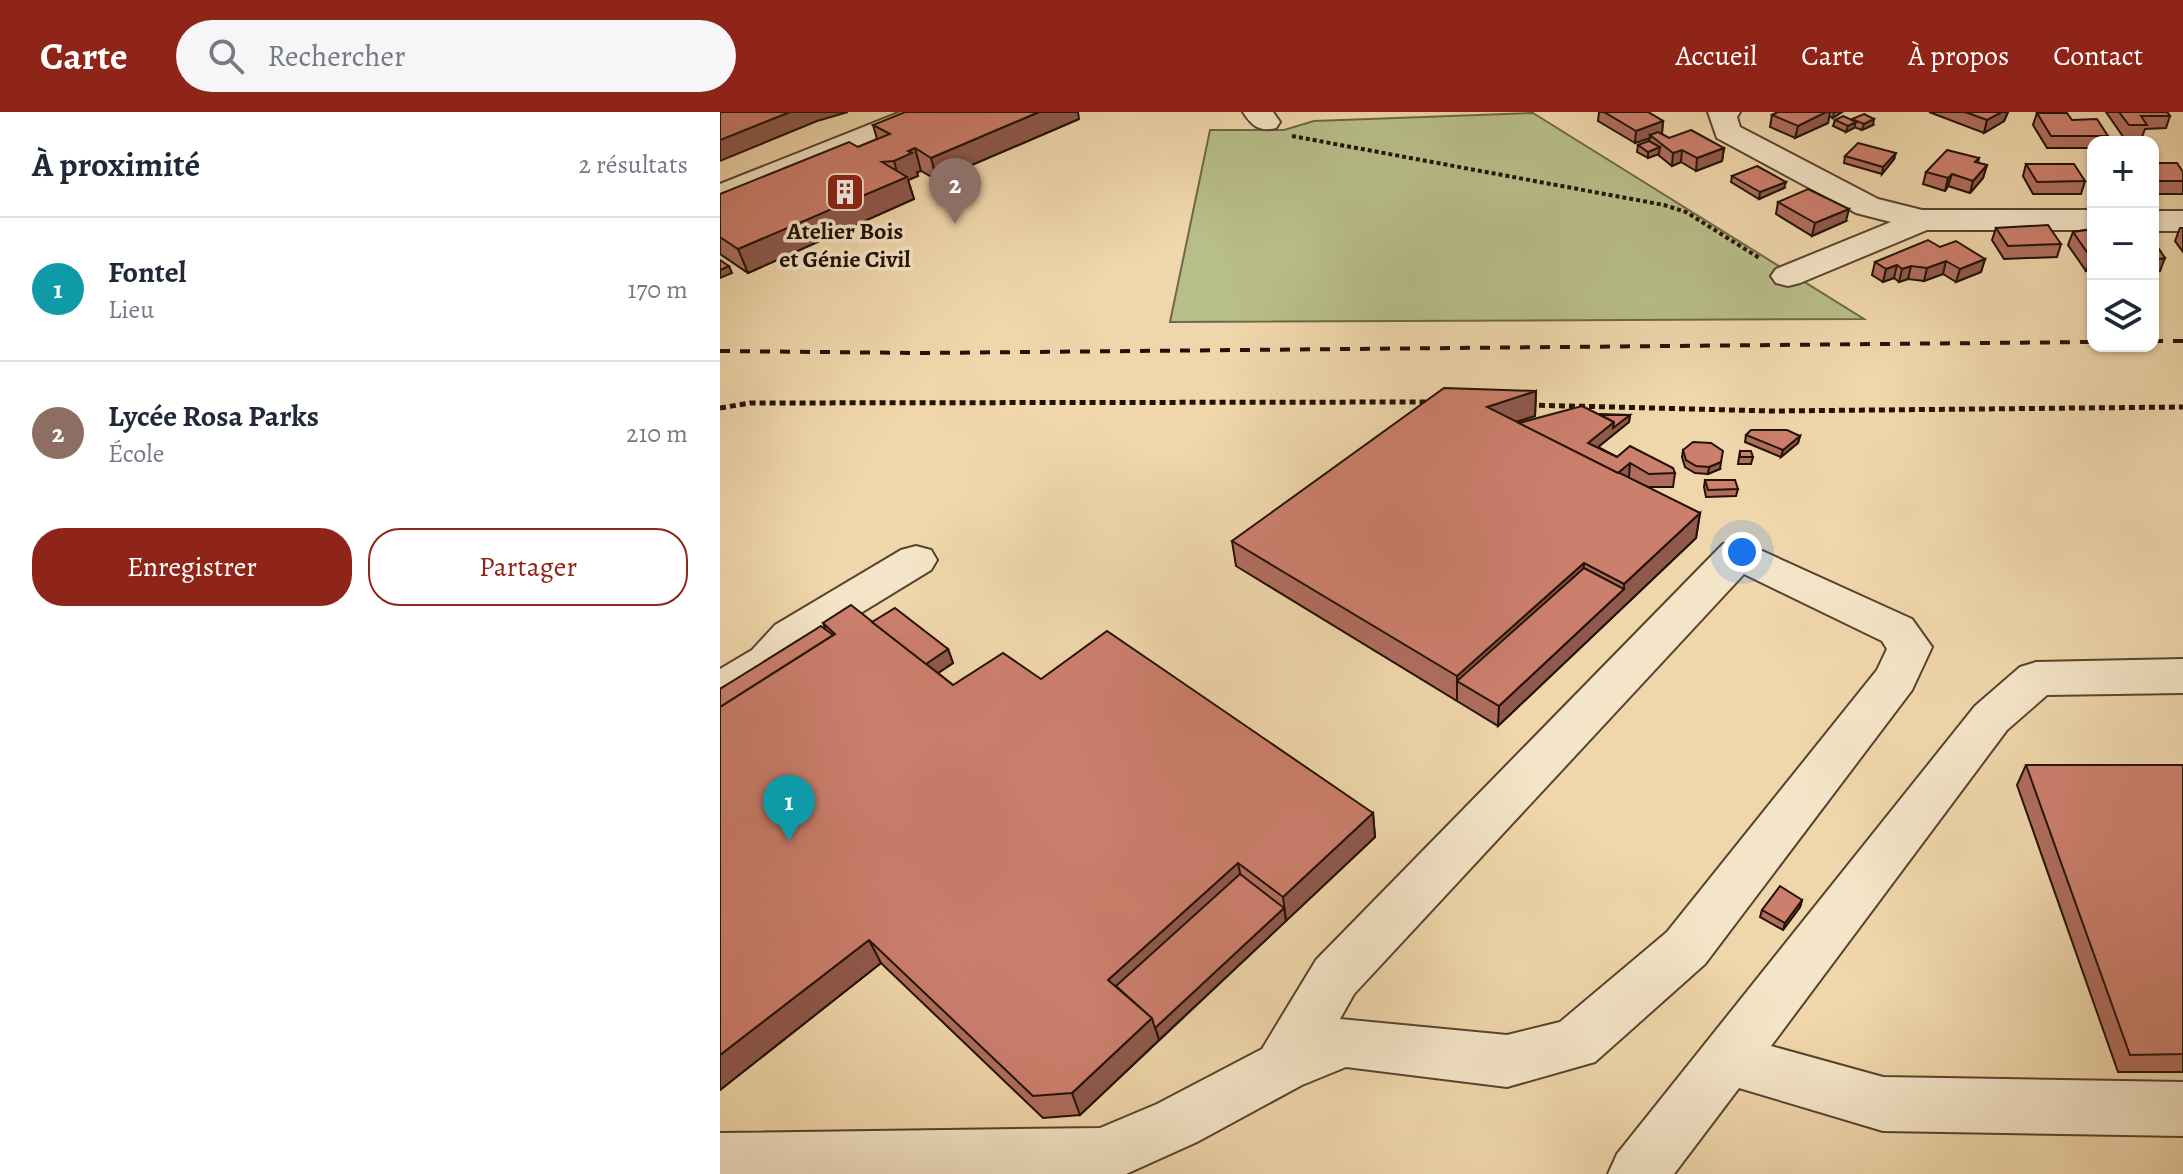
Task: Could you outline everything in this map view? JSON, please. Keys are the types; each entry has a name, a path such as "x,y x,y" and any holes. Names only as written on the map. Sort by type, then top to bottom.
{"street":[{"path":"720,195 926,112"},
{"path":"1726,112 1721,114 1727,132 1867,206 1922,220 2087,220"},
{"path":"1788,276 1922,220"},
{"path":"2159,221 2183,221"},
{"path":"720,1161 1101,1156 1177,1123 1282,1067 1345,1042 1507,1061 1575,1044 1686,948 1896,678 1910,647 1897,630 1738,554 1335,977 1282,1067"},
{"path":"720,658 790,636 916,560"},
{"path":"720,691 768,661 790,636"},
{"path":"1638,1174 1991,718 2036,679 2183,676"},
{"path":"1727,1059 1883,1104 2183,1109"}],"path":[{"path":"1261,117 1289,135 1664,205 1686,212 1788,276"},
{"path":"720,408 750,403 1441,402"},
{"path":"1519,405 1675,412 2183,407"}],"green space":[{"path":"1533,113 1864,319 1170,322 1210,130 1284,130 1314,121"}],"building":[{"path":"720,112 790,112 720,140"},
{"path":"905,112 1039,112 931,158 915,148 908,151 912,153 894,161 882,162 907,177 738,249 720,237 720,194 849,142 858,147 890,134 873,125"},
{"path":"1604,112 1648,112 1663,121 1636,131"},
{"path":"1778,112 1826,112 1798,126 1772,115"},
{"path":"1965,112 2002,112 1987,120"},
{"path":"2119,112 2167,112 2170,116 2141,116 2147,125 2129,125"},
{"path":"2037,113 2067,113 2072,120 2097,119 2108,136 2087,136 2051,136"},
{"path":"1864,114 1874,119 1864,124 1852,119"},
{"path":"1843,116 1856,122 1848,126 1835,120"},
{"path":"1691,130 1724,148 1697,158 1682,150 1673,153 1650,135 1658,132 1669,138"},
{"path":"1649,141 1660,147 1648,152 1638,145"},
{"path":"1858,143 1896,153 1883,167 1845,156"},
{"path":"1947,150 1979,158 1975,162 1987,165 1973,181 1952,174 1948,178 1926,172"},
{"path":"2159,163 2177,163 2183,172 2183,181 2159,181"},
{"path":"2026,164 2074,164 2085,181 2037,182"},
{"path":"1757,166 1786,182 1760,192 1732,176"},
{"path":"1808,189 1849,209 1815,223 1778,202"},
{"path":"2048,225 2061,244 2008,246 1996,228"},
{"path":"2087,230 2087,252 2073,232"},
{"path":"1928,240 1940,247 1956,241 1985,259 1960,269 1946,261 1927,268 1911,266 1902,269 1897,265 1886,269 1875,262"},
{"path":"720,260 729,266 720,270"},
{"path":"1444,388 1536,391 1487,407 1700,513 1624,584 1584,563 1457,676 1232,541"},
{"path":"1582,406 1614,422 1588,443 1617,457 1630,446 1673,468 1675,473 1649,474 1630,463 1618,473 1519,423"},
{"path":"1599,414 1630,415 1613,428 1614,422"},
{"path":"1751,430 1787,430 1800,436 1783,450 1746,435"},
{"path":"1693,442 1711,443 1723,451 1721,462 1709,467 1696,466 1686,460 1683,450"},
{"path":"1740,451 1751,451 1753,457 1740,457"},
{"path":"1705,480 1735,480 1738,489 1708,490"},
{"path":"1584,568 1624,589 1499,706 1457,681"},
{"path":"851,605 953,685 1003,653 1041,679 1107,631 1373,813 1283,897 1238,863 1108,980 1152,1018 1072,1093 1033,1096 869,940 720,1055 720,707 835,634 823,623"},
{"path":"895,608 948,649 926,664 872,622"},
{"path":"821,626 833,635 720,707 720,689"},
{"path":"2026,765 2183,765 2183,1054 2130,1055"},
{"path":"1240,874 1284,908 1155,1028 1152,1018 1116,986"},
{"path":"1780,886 1802,900 1785,923 1762,910"}],"railway":[{"path":"2159,341 2183,341"},
{"path":"720,351 921,353 2087,342"}],"place":[{"name":"Atelier Bois et Génie Civil","path":"845,192"},
{"name":"Lycée Rosa Parks","path":"955,224"},
{"name":"Fontel","path":"789,841"}]}
